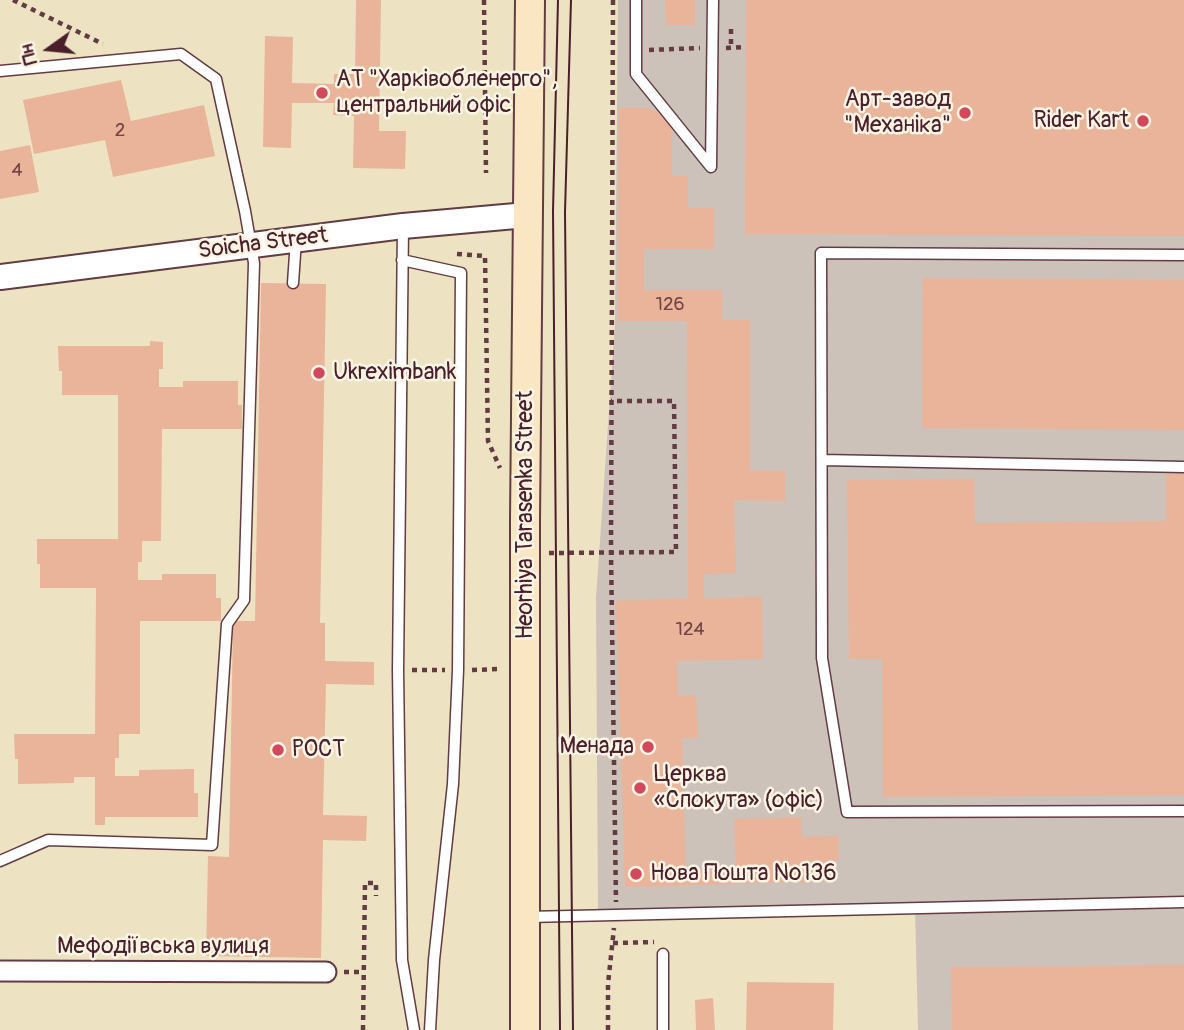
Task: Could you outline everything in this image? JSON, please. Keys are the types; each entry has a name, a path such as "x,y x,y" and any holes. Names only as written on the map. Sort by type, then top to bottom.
{"main road":[{"name":"Heorhiya Tarasenka Street","path":"525,1030 530,0"}],"street":[{"name":"Soicha Street","path":"0,276 403,226 527,215"},
{"name":"Мефодіївська вулиця","path":"0,971 326,972"}],"lane":[{"path":"636,0 636,74 711,167 713,0"},
{"path":"0,71 181,54 216,79 254,263 244,600 227,624 212,845 48,841 0,861"},
{"path":"403,226 398,670 402,960 414,1030"},
{"path":"293,283 296,240"},
{"path":"1184,255 821,253 822,658 847,812 1184,811"},
{"path":"402,260 461,273 458,670 453,784 436,943 430,1030"},
{"path":"822,460 1184,467"},
{"path":"525,917 1184,902"},
{"path":"663,954 663,1030"}],"path":[{"path":"13,0 132,58"},
{"path":"484,0 486,173"},
{"path":"608,1030 608,984 616,914 611,552 613,0"},
{"path":"613,50 746,47"},
{"path":"485,256 488,442 501,469"},
{"path":"545,553 676,552 674,401 611,401"},
{"path":"500,657 500,670"},
{"path":"363,1030 365,883 376,883 376,896"},
{"path":"613,943 662,942"}],"shaded area":[{"path":"618,0 1184,0 1184,1030 918,1030 915,908 598,915 596,598 615,324"}],"building":[{"name":"АТ \"Харківобленерго\", центральний офіс","path":"356,0 381,0 379,131 406,131 405,169 353,168 354,116 333,115 334,103 292,103 291,148 263,147 265,36 293,37 292,83 334,84 334,74 355,74"},
{"path":"665,0 695,0 695,25 666,25"},
{"name":"Арт-завод \"Механіка\"","path":"746,0 1184,0 1184,236 745,234"},
{"path":"121,80 131,121 204,105 215,156 113,177 105,140 34,154 23,100"},
{"path":"619,108 647,108 668,120 672,130 672,176 688,176 688,208 714,208 714,249 644,249 644,290 722,290 722,320 750,320 750,470 785,471 785,501 734,500 736,573 704,574 704,598 762,597 763,659 677,661 678,696 696,695 698,738 682,738 686,871 736,870 734,819 801,817 802,837 838,836 839,860 829,861 830,881 625,887 616,601 688,598 687,321 618,321"},
{"path":"30,145 39,192 0,199 0,151"},
{"path":"923,278 1184,280 1184,430 922,428"},
{"path":"261,283 326,284 320,623 325,623 325,661 374,662 374,685 326,684 323,815 367,816 366,841 323,840 321,958 206,956 208,856 229,857 233,621 255,621"},
{"path":"150,341 163,342 163,369 159,369 159,387 183,387 183,381 238,381 242,429 162,429 161,541 142,541 142,562 138,562 138,580 162,580 162,574 216,574 216,598 221,598 221,621 140,621 140,734 119,734 119,758 115,758 115,776 139,776 139,770 194,769 198,817 105,817 105,825 95,825 95,777 74,777 74,783 18,784 18,759 15,759 14,734 95,734 96,588 40,588 37,539 118,539 118,395 62,395 58,346 150,346"},
{"path":"1166,474 1184,474 1184,795 883,797 882,659 849,659 847,480 974,479 975,523 1166,521"},
{"path":"1184,965 1184,1030 952,1030 951,967"},
{"path":"747,982 834,983 833,1030 746,1030"},
{"path":"713,998 715,1030 696,1030 695,1000"}],"tram line":[{"path":"558,0 553,211 560,1030"},
{"path":"571,0 565,212 573,1030"}],"place":[{"name":"АТ \"Харківобленерго\", центральний офіс","path":"322,93"},
{"name":"Арт-завод \"Механіка\"","path":"965,113"},
{"name":"Rider Kart","path":"1143,121"},
{"name":"Ukreximbank","path":"319,373"},
{"name":"Менада","path":"648,747"},
{"name":"РОСТ","path":"278,750"},
{"name":"Церква «Спокута» (офіс)","path":"640,788"},
{"name":"Нова Пошта №136","path":"636,874"}]}
